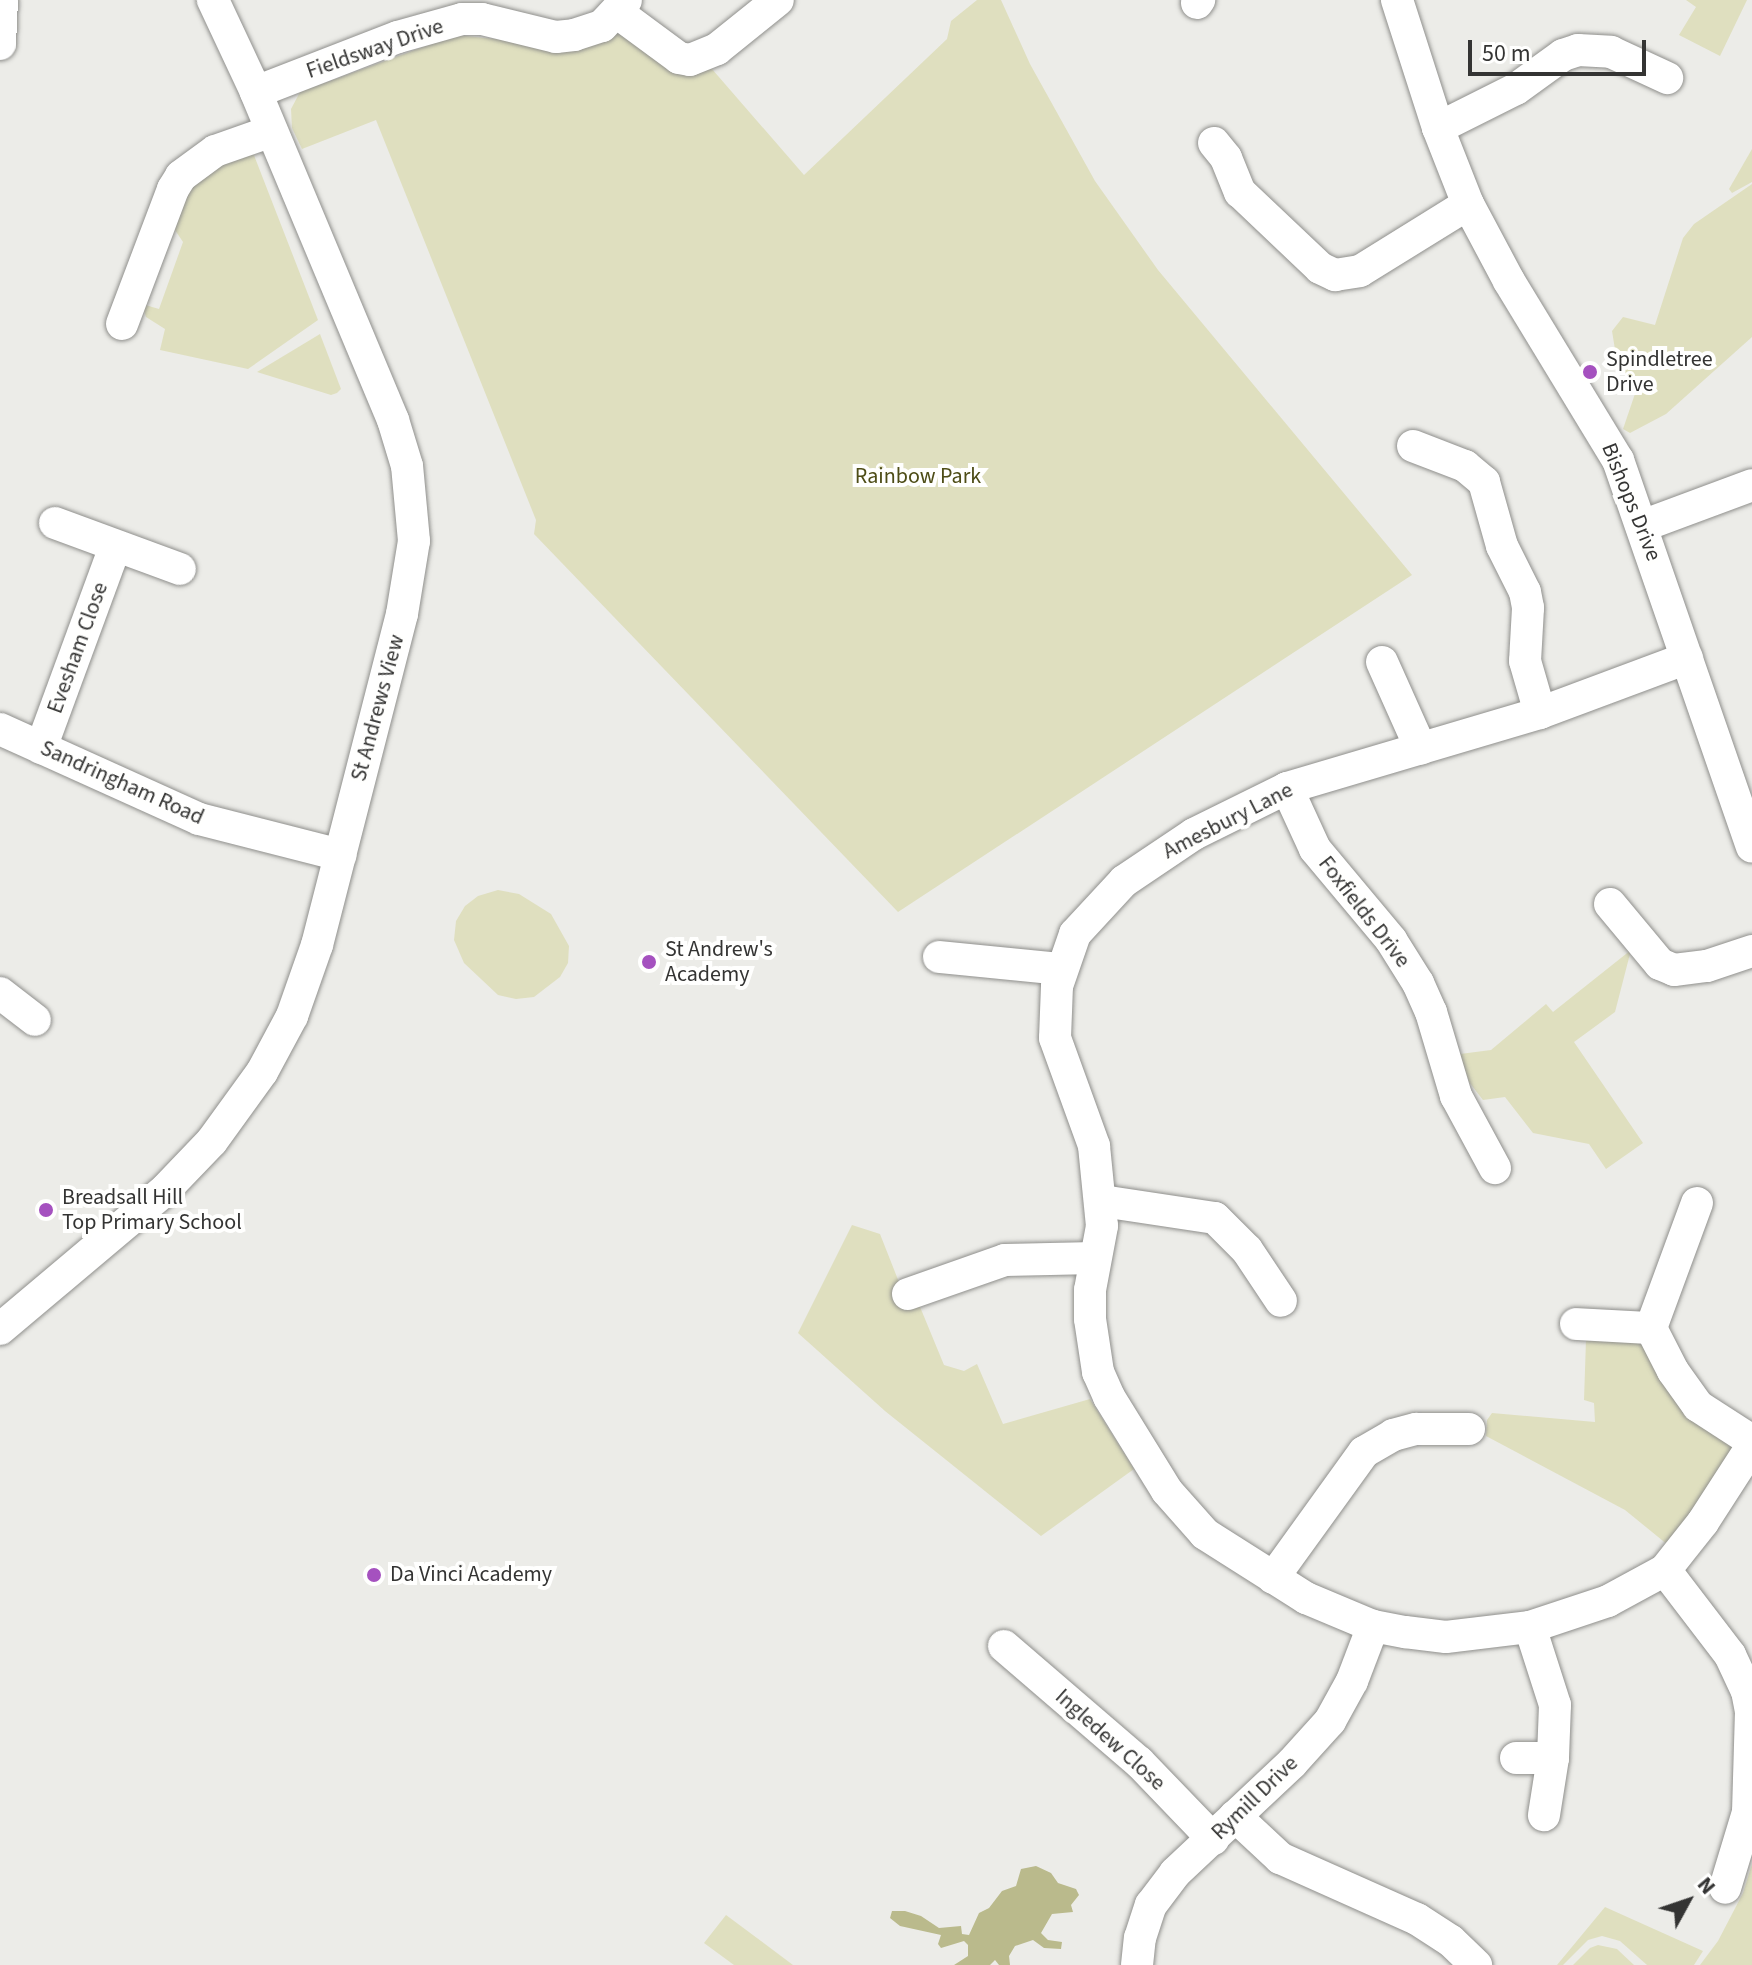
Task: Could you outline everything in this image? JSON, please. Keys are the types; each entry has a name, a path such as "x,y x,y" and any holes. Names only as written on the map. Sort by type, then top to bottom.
{"street":[{"path":"0,44 2,0"},
{"name":"St Andrews View","path":"0,1329 166,1189 212,1141 242,1101 292,1016 317,945 402,614 414,541 407,466 393,420 256,92 213,0"},
{"path":"622,6 679,58 690,60 717,49 778,0"},
{"name":"Bishops Drive","path":"1397,0 1438,128 1468,204 1509,281 1613,450 1752,846"},
{"name":"Fieldsway Drive","path":"256,92 398,37 462,19 482,19 556,37 602,26 622,6"},
{"path":"1438,128 1516,89 1563,55 1578,50 1611,52 1667,78"},
{"path":"122,324 173,189 181,176 215,151 272,131"},
{"path":"1214,143 1226,158 1240,192 1281,215 1320,268 1342,276 1360,271 1468,204"},
{"path":"1413,446 1465,466 1484,482 1502,546 1525,592 1528,608 1525,661 1540,713"},
{"path":"1642,526 1752,485"},
{"path":"55,523 180,569"},
{"name":"Evesham Close","path":"41,748 115,547"},
{"name":"Amesbury Lane","path":"1665,1570 1608,1601 1530,1627 1446,1637 1373,1626 1306,1598 1205,1534 1167,1491 1109,1397 1092,1345 1090,1290 1102,1226 1102,1201 1094,1146 1055,1038 1061,969 1081,926 1124,881 1194,834 1287,788 1540,713 1687,658"},
{"path":"1382,662 1421,749"},
{"name":"Sandringham Road","path":"0,729 199,819 340,855"},
{"name":"Foxfields Drive","path":"1287,788 1315,849 1391,940 1418,983 1431,1012 1456,1096 1495,1168"},
{"path":"1610,904 1660,964 1674,970 1707,966 1752,951"},
{"path":"939,957 1061,969"},
{"path":"0,993 35,1020"},
{"path":"1102,1201 1215,1218 1229,1228 1247,1250 1281,1301"},
{"path":"1697,1203 1651,1328 1673,1371 1698,1406 1752,1443 1703,1522 1665,1570 1730,1655 1747,1691 1751,1711 1750,1812 1725,1888"},
{"path":"908,1294 1005,1260 1095,1258"},
{"path":"1576,1324 1651,1328"},
{"path":"1273,1578 1364,1452 1393,1435 1416,1429 1469,1429"},
{"name":"Rymill Drive","path":"1137,1965 1140,1938 1151,1905 1175,1873 1330,1721 1352,1681 1373,1626"},
{"path":"1530,1627 1555,1705 1553,1758 1544,1815"},
{"name":"Ingledew Close","path":"1004,1646 1139,1762 1213,1839"},
{"path":"1516,1758 1553,1758"},
{"path":"1235,1816 1280,1858 1406,1913 1451,1941 1476,1965"}],"green space":[{"name":"Rainbow Park","path":"977,0 1001,0 1030,64 1095,181 1158,270 1412,575 898,912 534,534 536,520 376,120 302,149 292,128 291,109 300,92 456,35 516,41 614,33 628,36 688,72 712,69 804,175 947,39 951,21"},
{"path":"1686,0 1747,0 1720,56 1679,35 1696,7"},
{"path":"1752,149 1752,182 1732,193 1729,189"},
{"path":"252,150 318,320 248,369 160,350 165,329 146,317 142,304 159,309 183,242 173,227 191,188 209,169"},
{"path":"1752,184 1752,337 1666,414 1630,433 1623,429 1639,382 1618,368 1612,331 1623,317 1655,325 1683,238 1694,224"},
{"path":"320,334 341,389 337,393 331,395 257,372"},
{"path":"498,890 519,894 551,914 569,946 568,963 560,977 534,997 516,999 498,995 464,963 454,940 456,921 465,906 478,896"},
{"path":"1631,950 1615,1012 1574,1042 1643,1143 1606,1169 1589,1144 1533,1133 1505,1097 1483,1100 1469,1082 1460,1054 1491,1050 1546,1004 1553,1012"},
{"path":"852,1225 880,1234 908,1305 918,1302 944,1365 964,1371 977,1364 1003,1424 1090,1399 1134,1469 1041,1536 885,1411 798,1333"},
{"path":"1643,1337 1739,1440 1668,1545 1625,1510 1486,1436 1487,1420 1492,1413 1595,1422 1594,1403 1584,1400 1586,1340"},
{"path":"1752,1864 1752,1965 1700,1965 1718,1941 1743,1893"},
{"path":"1605,1907 1703,1951 1694,1965 1647,1965 1620,1941 1602,1936 1588,1940 1563,1965 1557,1965"},
{"path":"726,1915 793,1965 734,1965 704,1943"},
{"path":"1598,1945 1617,1949 1634,1965 1573,1965 1590,1948"}],"shaded area":[{"path":"1036,1866 1051,1873 1058,1883 1076,1889 1079,1895 1071,1905 1073,1912 1052,1914 1041,1933 1048,1940 1062,1942 1061,1949 1044,1948 1033,1940 1015,1946 1009,1956 1010,1965 999,1965 995,1960 990,1965 954,1965 968,1956 968,1945 964,1941 941,1948 938,1944 941,1935 900,1926 890,1918 892,1911 905,1911 921,1916 939,1928 961,1926 962,1934 969,1935 979,1913 989,1908 1002,1891 1016,1886 1021,1869"}],"place":[{"name":"Spindletree Drive","path":"1590,372"},
{"name":"St Andrew's Academy","path":"649,962"},
{"name":"Breadsall Hill Top Primary School","path":"46,1210"},
{"name":"Da Vinci Academy","path":"374,1575"}]}
